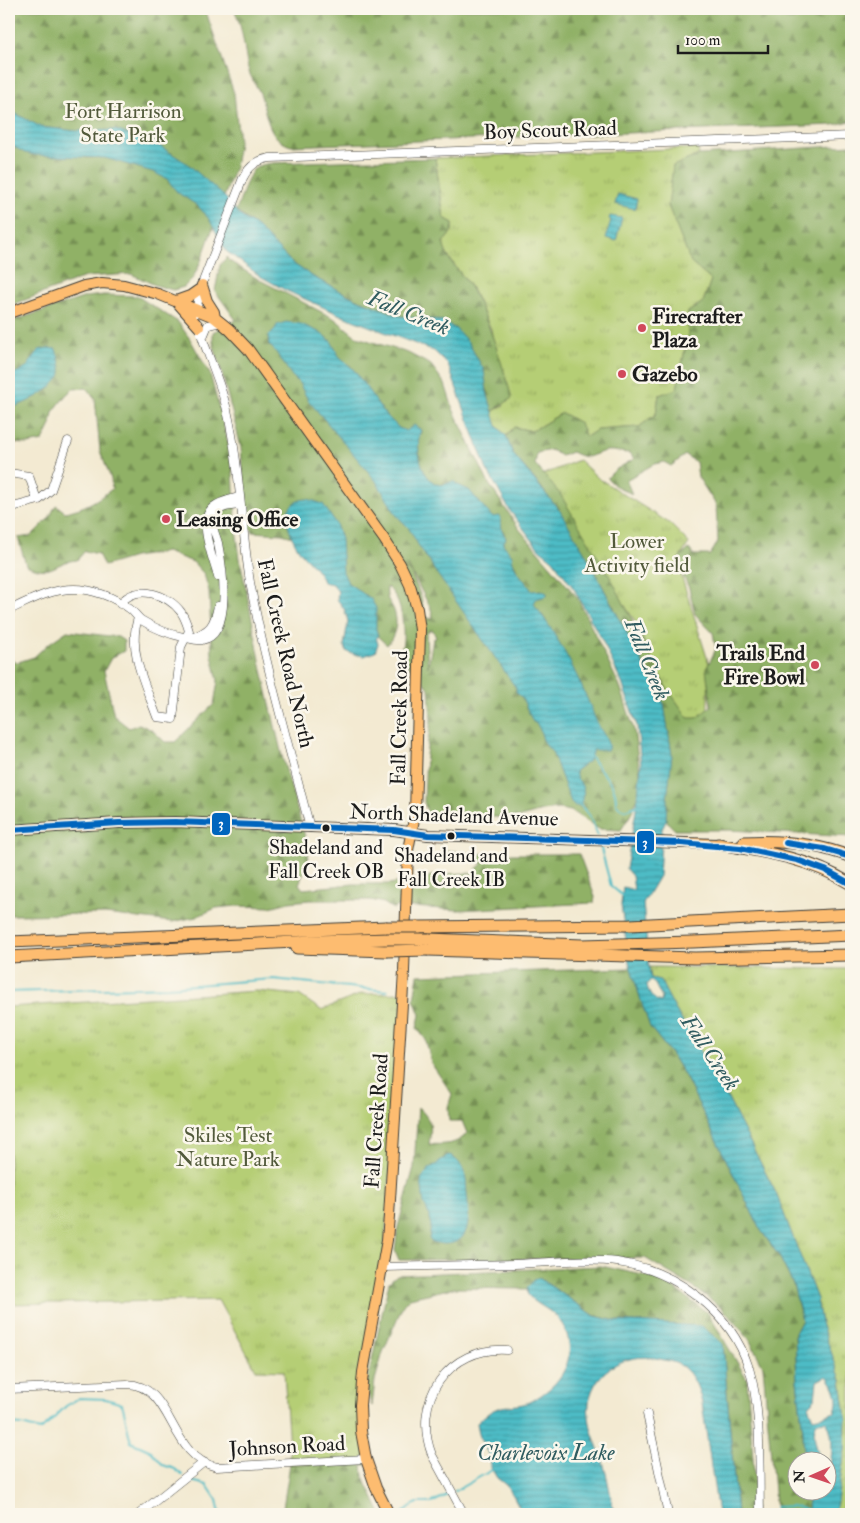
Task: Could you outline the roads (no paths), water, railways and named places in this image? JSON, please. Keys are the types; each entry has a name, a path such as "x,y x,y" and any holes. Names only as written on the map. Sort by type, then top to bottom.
{"highway":[{"path":"718,844 747,842 791,843 824,848 851,857"},
{"path":"718,844 787,856 810,863 851,884"},
{"path":"9,957 245,945 387,933 419,927 578,926 851,914"},
{"path":"9,942 387,933 429,945 544,954 669,943 851,935"},
{"path":"245,945 387,951 429,945 582,950 695,958 851,955"}],"main road":[{"name":"Fall Creek Road","path":"9,313 79,288 102,283 135,286 196,309 218,320 241,341 259,365 384,539 400,564 410,585 417,609 420,630 415,814 408,850 404,971 387,1240 360,1398 360,1424 366,1460 376,1488 389,1514"},
{"path":"201,332 176,301 190,296 201,287 218,320"},
{"name":"North Shadeland Avenue","path":"9,830 118,823 175,822 394,830 428,835 718,844"}],"street":[{"name":"Boy Scout Road","path":"201,287 243,178 259,160 270,158 851,136"},
{"path":"196,309 201,287"},
{"name":"Fall Creek Road North","path":"196,309 201,332 227,409 248,569 261,636 310,828"},
{"path":"201,332 218,320"},
{"path":"9,508 46,496 53,488 68,441"},
{"path":"9,473 29,476 37,500"},
{"path":"9,610 45,594 73,589 98,593 131,610 138,618 163,631 201,640 210,636 220,621 224,586 213,518 217,511 239,501"},
{"path":"120,604 128,595 150,593 164,597 181,611 189,631 188,638 181,647 173,719 157,717 135,653 134,629 138,618"},
{"path":"383,1267 605,1262 644,1268 682,1285 707,1303 722,1320 738,1343 748,1366 757,1412 760,1514"},
{"path":"464,1514 432,1455 426,1431 427,1409 434,1390 444,1374 462,1360 485,1351 507,1350"},
{"name":"Johnson Road","path":"9,1389 127,1384 140,1387 157,1399 186,1449 203,1463 212,1466 224,1468 366,1460"},
{"path":"647,1414 668,1514"},
{"path":"139,1514 203,1463"}],"water":[{"name":"Fall Creek","path":"9,110 41,127 77,131 115,130 155,143 188,164 226,198 239,215 257,227 292,263 315,278 354,298 400,316 443,321 456,329 468,342 484,370 487,392 497,426 506,436 513,454 560,511 585,553 664,704 672,755 666,821 662,829 659,876 643,903 651,978 660,980 727,1097 776,1193 817,1299 821,1323 841,1380 846,1418 845,1450 838,1495 838,1450 831,1450 830,1428 826,1421 817,1422 815,1427 814,1436 817,1450 804,1450 797,1381 795,1333 802,1320 793,1284 779,1256 760,1229 686,1078 672,1055 650,1027 629,962 621,905 623,887 634,890 632,876 626,869 637,804 641,764 637,726 622,683 603,642 574,589 553,560 539,549 510,511 486,468 448,365 434,351 345,317 287,291 260,276 226,251 209,219 198,206 177,192 167,179 153,172 105,158 25,153 9,144","holes":["650,980 655,984 662,998 661,1002 652,996 647,985","827,1376 832,1384 837,1402 835,1412 813,1418 808,1406 815,1399 817,1381"]},
{"path":"618,194 637,199 635,209 615,204"},
{"path":"610,216 622,218 616,241 606,238 611,220 609,219"},
{"path":"286,322 301,324 319,332 331,341 339,356 354,370 385,414 399,428 406,431 414,425 421,430 419,452 426,475 439,485 453,481 469,490 492,517 500,516 502,530 506,538 503,544 512,555 516,570 532,591 541,590 547,593 547,596 536,599 534,604 570,661 597,723 608,742 608,750 593,750 589,761 575,771 584,791 581,806 575,806 571,802 552,752 544,743 537,724 533,722 522,698 516,692 516,688 430,561 424,555 408,527 397,516 376,481 308,400 299,383 269,345 268,336 277,325"},
{"path":"47,348 56,349 61,367 59,378 39,395 9,408 9,376 26,368 39,350"},
{"path":"308,499 323,504 336,524 341,539 343,572 348,583 371,599 376,608 378,636 376,637 378,644 375,652 364,656 346,651 344,646 348,621 344,609 337,599 338,592 333,584 323,582 317,570 298,548 291,534 288,527 288,513 296,502"},
{"path":"450,1155 462,1167 465,1175 468,1218 465,1234 453,1243 443,1244 429,1239 431,1226 424,1204 421,1179 430,1168"},
{"name":"Charlevoix Lake","path":"536,1278 539,1278 595,1316 616,1321 702,1326 723,1344 737,1514 718,1514 702,1403 693,1378 682,1366 676,1363 639,1357 616,1364 606,1371 592,1390 589,1403 589,1418 605,1468 614,1514 523,1514 513,1495 506,1485 497,1478 490,1466 491,1459 480,1438 477,1423 495,1409 526,1403 540,1396 559,1379 565,1369 569,1358 569,1346 567,1334 561,1322 528,1295 527,1288"},
{"name":"Fall Creek","path":"808,1500 837,1500 835,1514 809,1514"}],"waterway":[{"path":"591,757 611,783 616,796 616,803 620,808 625,810 639,805"},
{"path":"581,806 589,815 598,836"},
{"path":"600,845 611,886 623,896"},
{"path":"9,992 168,987 273,979 387,991"},
{"path":"9,1424 40,1430 66,1406 79,1398 106,1399 122,1404 131,1442 151,1451 163,1465 175,1469 182,1475"},
{"path":"455,1491 492,1470"},
{"path":"187,1480 207,1485 217,1500 220,1514"},
{"path":"402,1514 417,1503 431,1503 451,1493"},
{"path":"775,1507 792,1506 810,1510"}],"place":[{"name":"Firecrafter Plaza","path":"642,328"},
{"name":"Gazebo","path":"622,374"},
{"name":"Leasing Office","path":"166,519"},
{"name":"Trails End Fire Bowl","path":"815,665"},
{"name":"Shadeland and Fall Creek OB","path":"326,828"},
{"name":"Shadeland and Fall Creek IB","path":"451,836"}],"park label":[{"name":"Fort Harrison State Park","path":"123,123"},
{"name":"Lower Activity field","path":"637,553"},
{"name":"Skiles Test Nature Park","path":"228,1147"}]}
